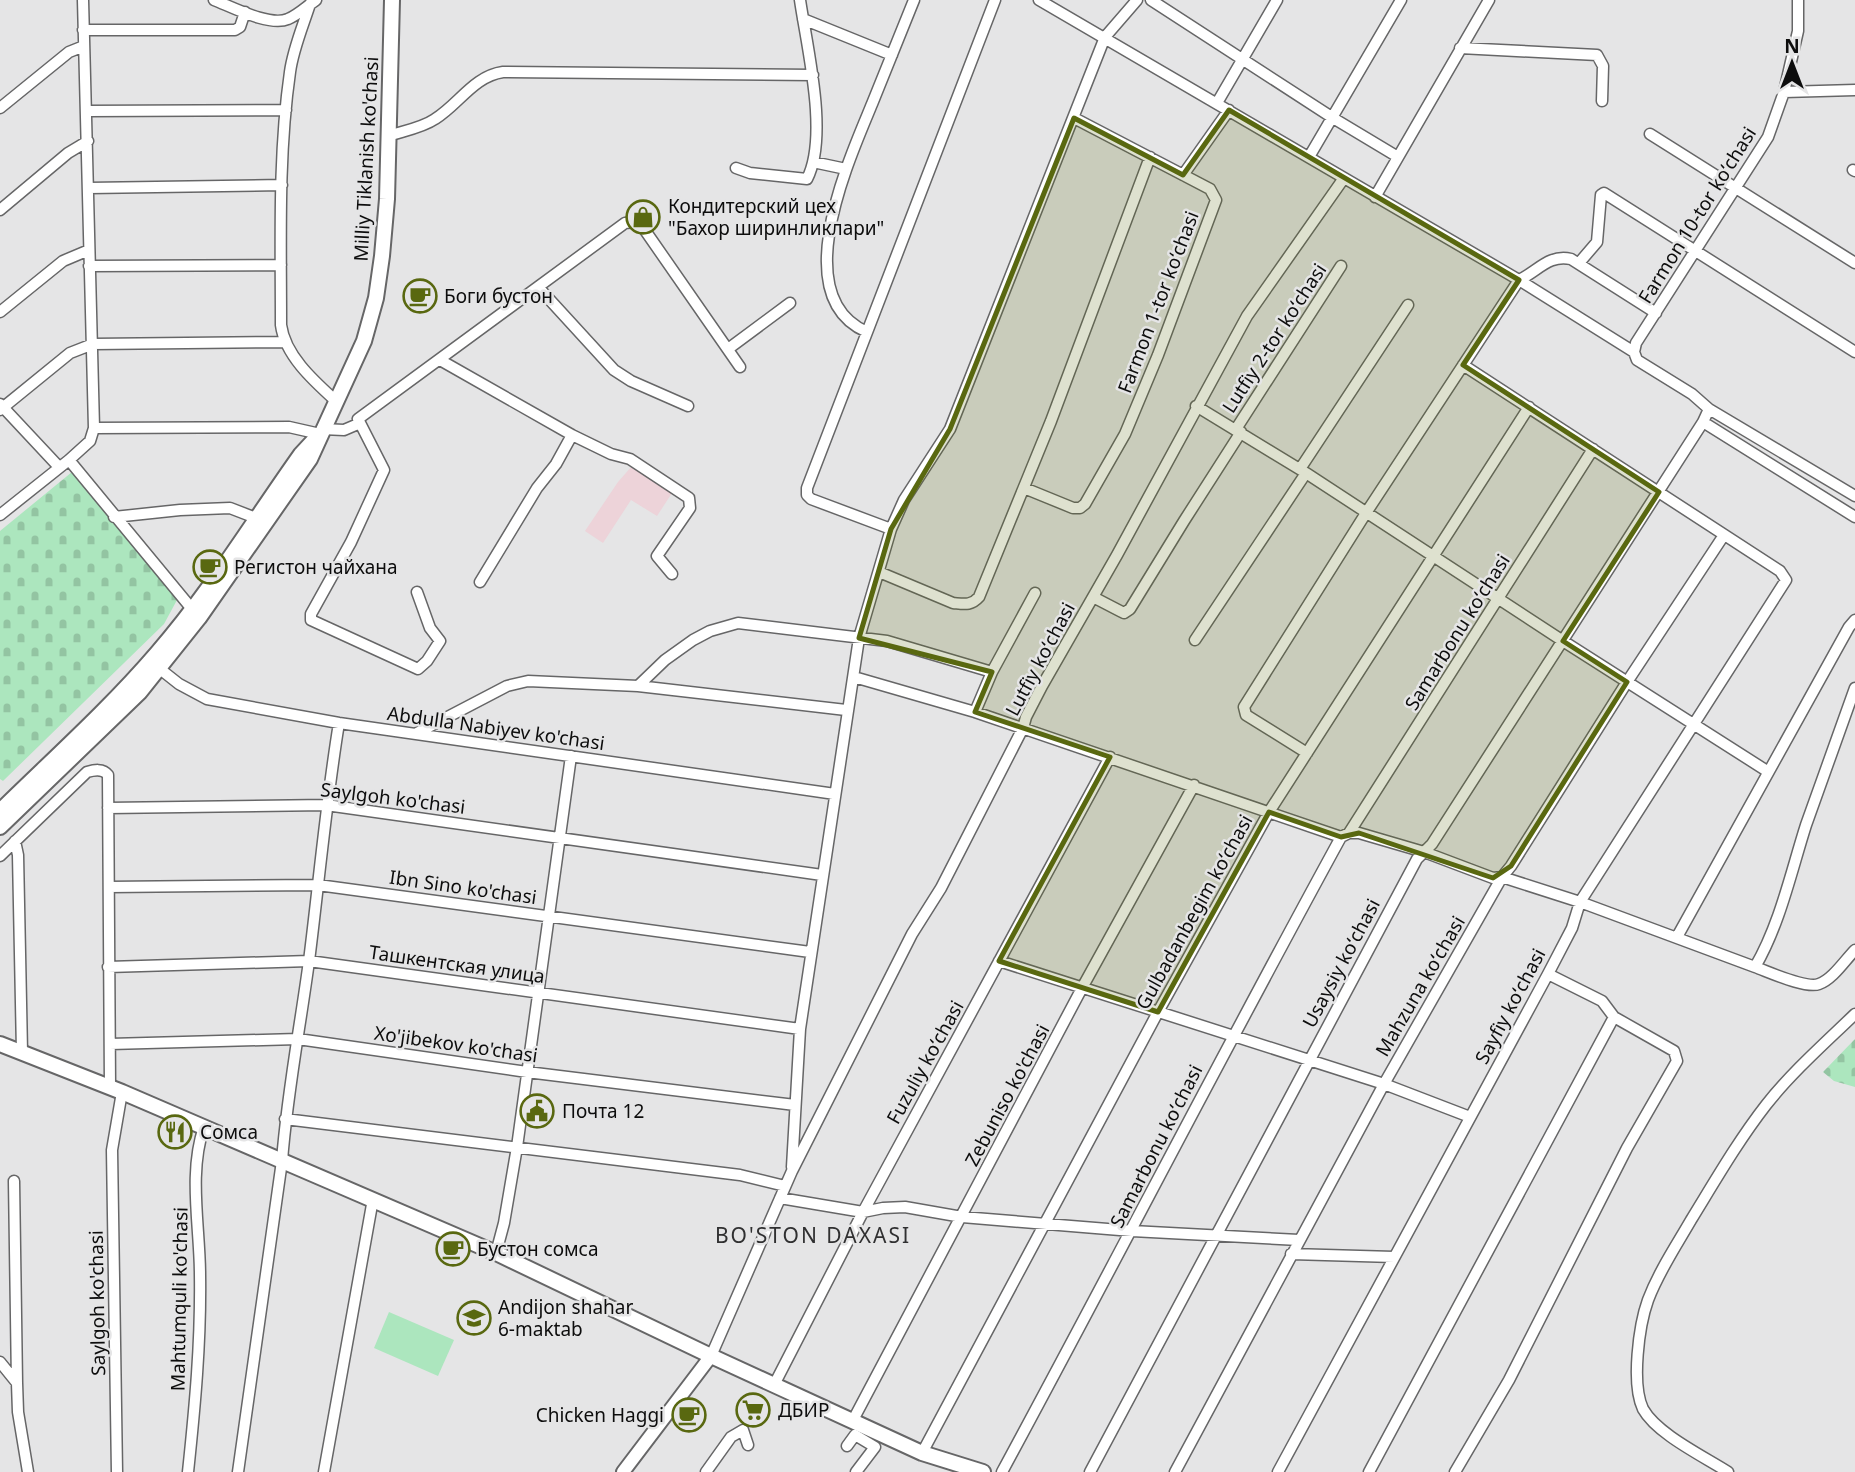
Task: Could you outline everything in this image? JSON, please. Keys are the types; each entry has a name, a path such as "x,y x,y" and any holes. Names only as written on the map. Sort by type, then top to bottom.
{"main road":[{"name":"Milliy Tiklanish ko'chasi","path":"4,808 140,692 199,618 310,459 364,341 376,298 387,199 392,0"},
{"name":"Milliy Tiklanish ko'chasi","path":"0,827 4,808 126,687 192,609 300,454 321,432"},
{"path":"0,1044 116,1089 496,1253 922,1453 983,1472"}],"street":[{"path":"0,515 69,460 90,440 94,428 83,0"},
{"path":"214,0 245,12 282,21 290,19 313,2"},
{"path":"736,168 750,173 807,179 813,162 816,114 813,75 800,0"},
{"path":"867,332 853,326 842,314 829,285 827,253 832,215 846,169 914,0"},
{"path":"891,529 811,499 807,493 808,485 995,0"},
{"path":"1038,0 1519,280 1634,352 1637,360 1692,394 1709,409 1855,496"},
{"path":"792,1171 800,1029 846,710 859,638 891,529 904,500 950,429 1105,37 1137,0"},
{"path":"1151,0 1398,157"},
{"path":"1217,103 1278,0"},
{"path":"1309,157 1401,0"},
{"path":"1375,197 1489,0"},
{"name":"Farmon 10-tor koʻchasi","path":"1634,352 1636,343 1768,137 1784,92 1798,31 1798,0"},
{"path":"313,2 290,70 286,110 282,186 281,326 285,342 310,376 337,402"},
{"path":"83,30 231,30 240,27 245,12"},
{"path":"803,19 892,55"},
{"path":"0,108 69,52 83,46"},
{"path":"1460,48 1597,55 1603,66 1602,101"},
{"path":"388,136 430,122 452,107 484,77 503,72 813,75"},
{"path":"1784,92 1855,90"},
{"path":"86,111 286,110"},
{"path":"1183,175 1229,110"},
{"name":"Farmon 1-tor koʻchasi","path":"1024,488 1073,508 1080,508 1085,504 1125,434 1158,355 1216,200 1210,190 1074,118"},
{"path":"1650,134 1673,146 1855,264"},
{"path":"0,210 68,153 88,141"},
{"path":"879,572 953,603 966,605 974,603 979,597 1024,488 1150,156"},
{"path":"813,162 846,169"},
{"name":"Lutfiy koʻchasi","path":"711,1356 792,1171 912,934 941,888 1042,686 1247,316 1344,178"},
{"path":"89,188 282,186"},
{"path":"1579,263 1597,242 1603,192 1855,352"},
{"path":"417,592 430,628 440,641 419,668 311,620 311,614 351,542 384,470 358,424 358,419 625,223 635,222 642,226 740,367"},
{"path":"0,312 63,261 89,250"},
{"path":"1307,753 1246,715 1244,707 1366,513 1519,280 1556,257 1571,259 1656,313"},
{"path":"89,266 281,265"},
{"name":"Lutfiy 2-tor koʻchasi","path":"1093,597 1120,611 1130,610 1341,266"},
{"path":"538,287 614,370 631,381 688,405"},
{"path":"728,349 790,303"},
{"path":"1195,640 1408,305"},
{"path":"59,467 1,407 70,353 93,344 285,342"},
{"path":"440,359 572,435 611,454 630,459 688,498 690,508 657,556 672,574"},
{"path":"1463,366 1724,535"},
{"path":"1196,406 1239,430 1767,771"},
{"name":"Gulbadanbegim koʻchasi","path":"922,1453 1158,1012 1269,812 1529,407"},
{"name":"Usaysiy koʻchasi","path":"1090,1472 1416,859 1432,844 1659,492 1709,409"},
{"path":"1703,422 1855,517"},
{"path":"94,428 289,427 321,432 344,430 358,424"},
{"path":"480,582 572,435"},
{"name":"Samarbonu koʻchasi","path":"1002,1472 1132,1231 1232,1036 1345,835 1593,449"},
{"path":"69,460 192,609"},
{"path":"114,517 230,508 256,518"},
{"name":"Sayfiy koʻchasi","path":"1278,1472 1548,974 1572,928 1580,902 1786,583 1786,577 1780,571 1724,535"},
{"name":"Mahzuna koʻchasi","path":"1175,1472 1384,1084 1502,877 1724,535"},
{"path":"975,712 992,672 1035,593"},
{"path":"1677,937 1767,771 1855,620"},
{"path":"638,686 665,660 693,640 737,622 887,641 992,672"},
{"name":"Abdulla Nabiyev ko'chasi","path":"160,669 179,684 207,699 339,723 835,794"},
{"path":"854,677 975,712 1269,812 1345,835 1359,832 1424,852 1493,878 1502,877 1580,902 1803,983 1816,985 1828,979 1855,950"},
{"path":"417,734 507,686 528,681 638,686 846,710"},
{"path":"1755,967 1779,912 1807,822 1855,688"},
{"path":"239,1472 339,723"},
{"path":"496,1253 517,1147 571,756"},
{"name":"Fuzuliy koʻchasi","path":"774,1385 863,1212 1110,757"},
{"path":"0,856 87,772 104,771 108,775 108,808"},
{"name":"Zebuniso ko'chasi","path":"852,1422 1082,988 1194,785"},
{"name":"Saylgoh ko'chasi","path":"117,1472 113,1150 116,1089 110,1044 108,808 326,805 822,875"},
{"path":"15,841 18,855 22,1052"},
{"name":"Ibn Sino ko'chasi","path":"109,887 318,885 810,952"},
{"name":"Ташкентская улица","path":"108,967 309,961 800,1029"},
{"path":"999,961 1384,1084 1470,1117"},
{"path":"1455,1472 1509,1380 1627,1147 1677,1061 1677,1054 1671,1048 1614,1017 1602,1002 1548,974"},
{"path":"1728,1472 1663,1431 1642,1406 1638,1372 1644,1313 1664,1265 1738,1142 1776,1094 1855,1014"},
{"path":"1369,1472 1614,1017"},
{"name":"Xo'jibekov ko'chasi","path":"110,1044 298,1039 527,1072 795,1105"},
{"path":"285,1119 740,1175 785,1186"},
{"name":"Mahtumquli ko'chasi","path":"188,1472 200,1363 196,1156 204,1127"},
{"path":"14,1181 18,1412 28,1472"},
{"path":"780,1198 863,1212 905,1207 962,1217 1216,1237 1299,1240"},
{"path":"324,1472 373,1199"},
{"path":"1292,1254 1394,1257"},
{"path":"630,1470 711,1356"},
{"path":"0,1362 17,1383"},
{"path":"706,1472 731,1437 743,1430 748,1445"},
{"path":"847,1446 855,1435 875,1447 856,1472"}],"highlighted area":[{"path":"1229,110 1519,280 1463,365 1659,492 1563,641 1627,682 1511,866 1493,878 1359,833 1341,837 1269,812 1158,1012 999,961 1110,757 975,712 992,672 859,638 891,529 950,429 1074,118 1183,175"}],"shaded area":[{"path":"632,466 672,493 657,516 631,500 603,543 585,531"}],"green space":[{"path":"72,472 177,600 164,624 3,781 0,779 0,531"},
{"path":"1855,1039 1855,1087 1834,1081 1823,1072"},
{"path":"389,1312 454,1340 438,1376 374,1348"}],"place":[{"name":"Кондитерский цех \"Бахор ширинликлари\"","path":"643,217"},
{"name":"Боги бустон","path":"420,296"},
{"name":"Регистон чайхана","path":"210,567"},
{"name":"Почта 12","path":"537,1111"},
{"name":"Сомса","path":"175,1132"},
{"name":"Бустон сомса","path":"453,1249"},
{"name":"Andijon shahar 6-maktab","path":"474,1318"},
{"name":"ДБИР","path":"753,1410"},
{"name":"Chicken Haggi","path":"689,1415"}],"district":[{"name":"BO'STON DAXASI","path":"813,1235"}]}
